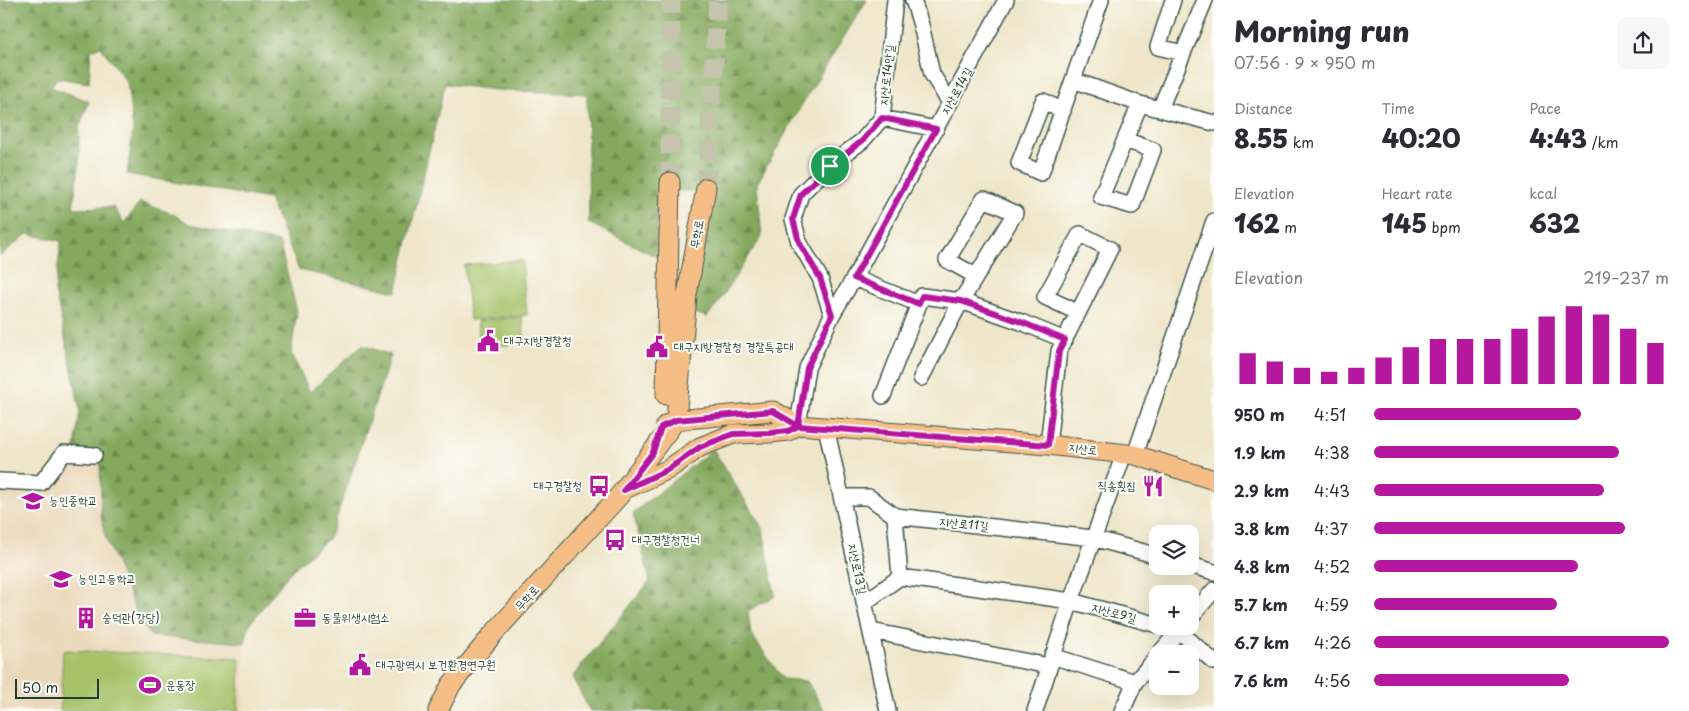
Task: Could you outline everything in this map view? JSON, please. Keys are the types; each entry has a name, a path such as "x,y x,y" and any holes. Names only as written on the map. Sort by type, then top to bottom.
{"main road":[{"name":"무학로","path":"668,423 664,416 667,384 670,182"},
{"name":"무학로","path":"438,711 451,685 494,634 624,490 653,452 668,423 687,295 706,188"},
{"name":"지산로","path":"668,423 773,411 798,426"},
{"name":"지산로","path":"667,470 700,447 733,434 788,431 798,426 1048,445 1129,455 1214,480"},
{"name":"무학로","path":"624,490 667,470"}],"street":[{"name":"지산로14안길","path":"832,315 820,278 799,242 793,219 801,194 830,166 862,141 882,118 894,0"},
{"path":"913,0 921,25 932,74 950,103"},
{"name":"지산로14길","path":"798,426 807,368 832,315 1006,0"},
{"path":"1063,111 1102,0"},
{"path":"1173,0 1158,47 1183,53"},
{"path":"1160,109 1205,0"},
{"path":"1073,80 1140,104 1214,123"},
{"path":"1125,140 1140,104"},
{"path":"882,118 936,129"},
{"path":"922,378 961,301 1015,213 984,199 947,260 976,276"},
{"path":"1035,711 1093,538 1129,455 1214,221"},
{"path":"1048,445 1059,351 1110,249 1080,234 1045,297 1077,312"},
{"path":"1199,266 1214,271"},
{"path":"854,278 919,304"},
{"path":"883,396 922,296 961,301 1065,340"},
{"name":"지산로13길","path":"826,427 870,631 890,711"},
{"path":"0,481 41,483 64,452 94,455"},
{"name":"지산로11길","path":"841,497 869,497 895,516 1093,538"},
{"path":"895,516 900,577"},
{"path":"1093,538 1149,554"},
{"path":"1199,568 1214,572"},
{"path":"864,603 900,577 1070,602"},
{"path":"1199,608 1214,590"},
{"name":"지산로9길","path":"1070,602 1149,623"},
{"path":"870,631 1051,661 1135,682"},
{"path":"1167,645 1175,635"},
{"path":"1188,635 1214,662"},
{"path":"1122,711 1135,682 1149,666"}],"shaded area":[{"name":"능인고등학교","path":"70,456 100,458 101,516 151,636 245,643 243,711 0,711 0,485 40,487"}],"green space":[{"path":"0,0 867,0 804,101 757,184 762,236 719,302 707,317 692,312 695,280 715,193 657,189 657,257 589,223 587,94 496,90 445,84 396,292 299,270 269,199 127,174 133,130 127,82 100,46 91,51 89,83 57,78 51,87 89,101 79,128 79,164 73,208 114,207 124,223 140,202 173,214 190,224 279,242 297,311 291,353 310,392 362,345 391,355 330,537 291,571 249,625 245,643 151,636 140,621 105,536 101,516 100,458 74,455 80,410 55,290 61,241 27,234 0,256"},
{"path":"522,260 527,315 470,320 464,265"},
{"path":"522,317 525,343 480,348 477,321"},
{"path":"713,449 763,529 775,596 748,611 751,634 783,679 807,681 825,711 590,711 572,677 650,581 633,513"},
{"name":"운동장","path":"63,650 240,658 238,711 60,711"}],"tunnel":[{"path":"670,182 671,0"},
{"path":"706,188 718,0"}],"place":[{"name":"대구지방경찰청","path":"488,341"},
{"name":"대구지방경찰청 경찰특공대","path":"657,347"},
{"name":"대구경찰청","path":"599,486"},
{"name":"직송횟집","path":"1153,486"},
{"name":"능인중학교","path":"33,501"},
{"name":"대구경찰청건너","path":"615,540"},
{"name":"능인고등학교","path":"61,579"},
{"name":"숭덕관(강당)","path":"86,618"},
{"name":"동물위생시험소","path":"305,618"},
{"name":"대구광역시 보건환경연구원","path":"360,665"},
{"name":"운동장","path":"150,685"}],"route":[{"path":"830,166 801,194 793,219 799,242 820,278 832,315 807,368 798,426 773,411 676,420 661,427 653,452 624,490 667,470 700,447 733,434 788,431 798,426 1048,445 1059,351 1065,340 961,301 922,296 919,304 854,278 936,129 882,118 862,141 830,166"}]}
